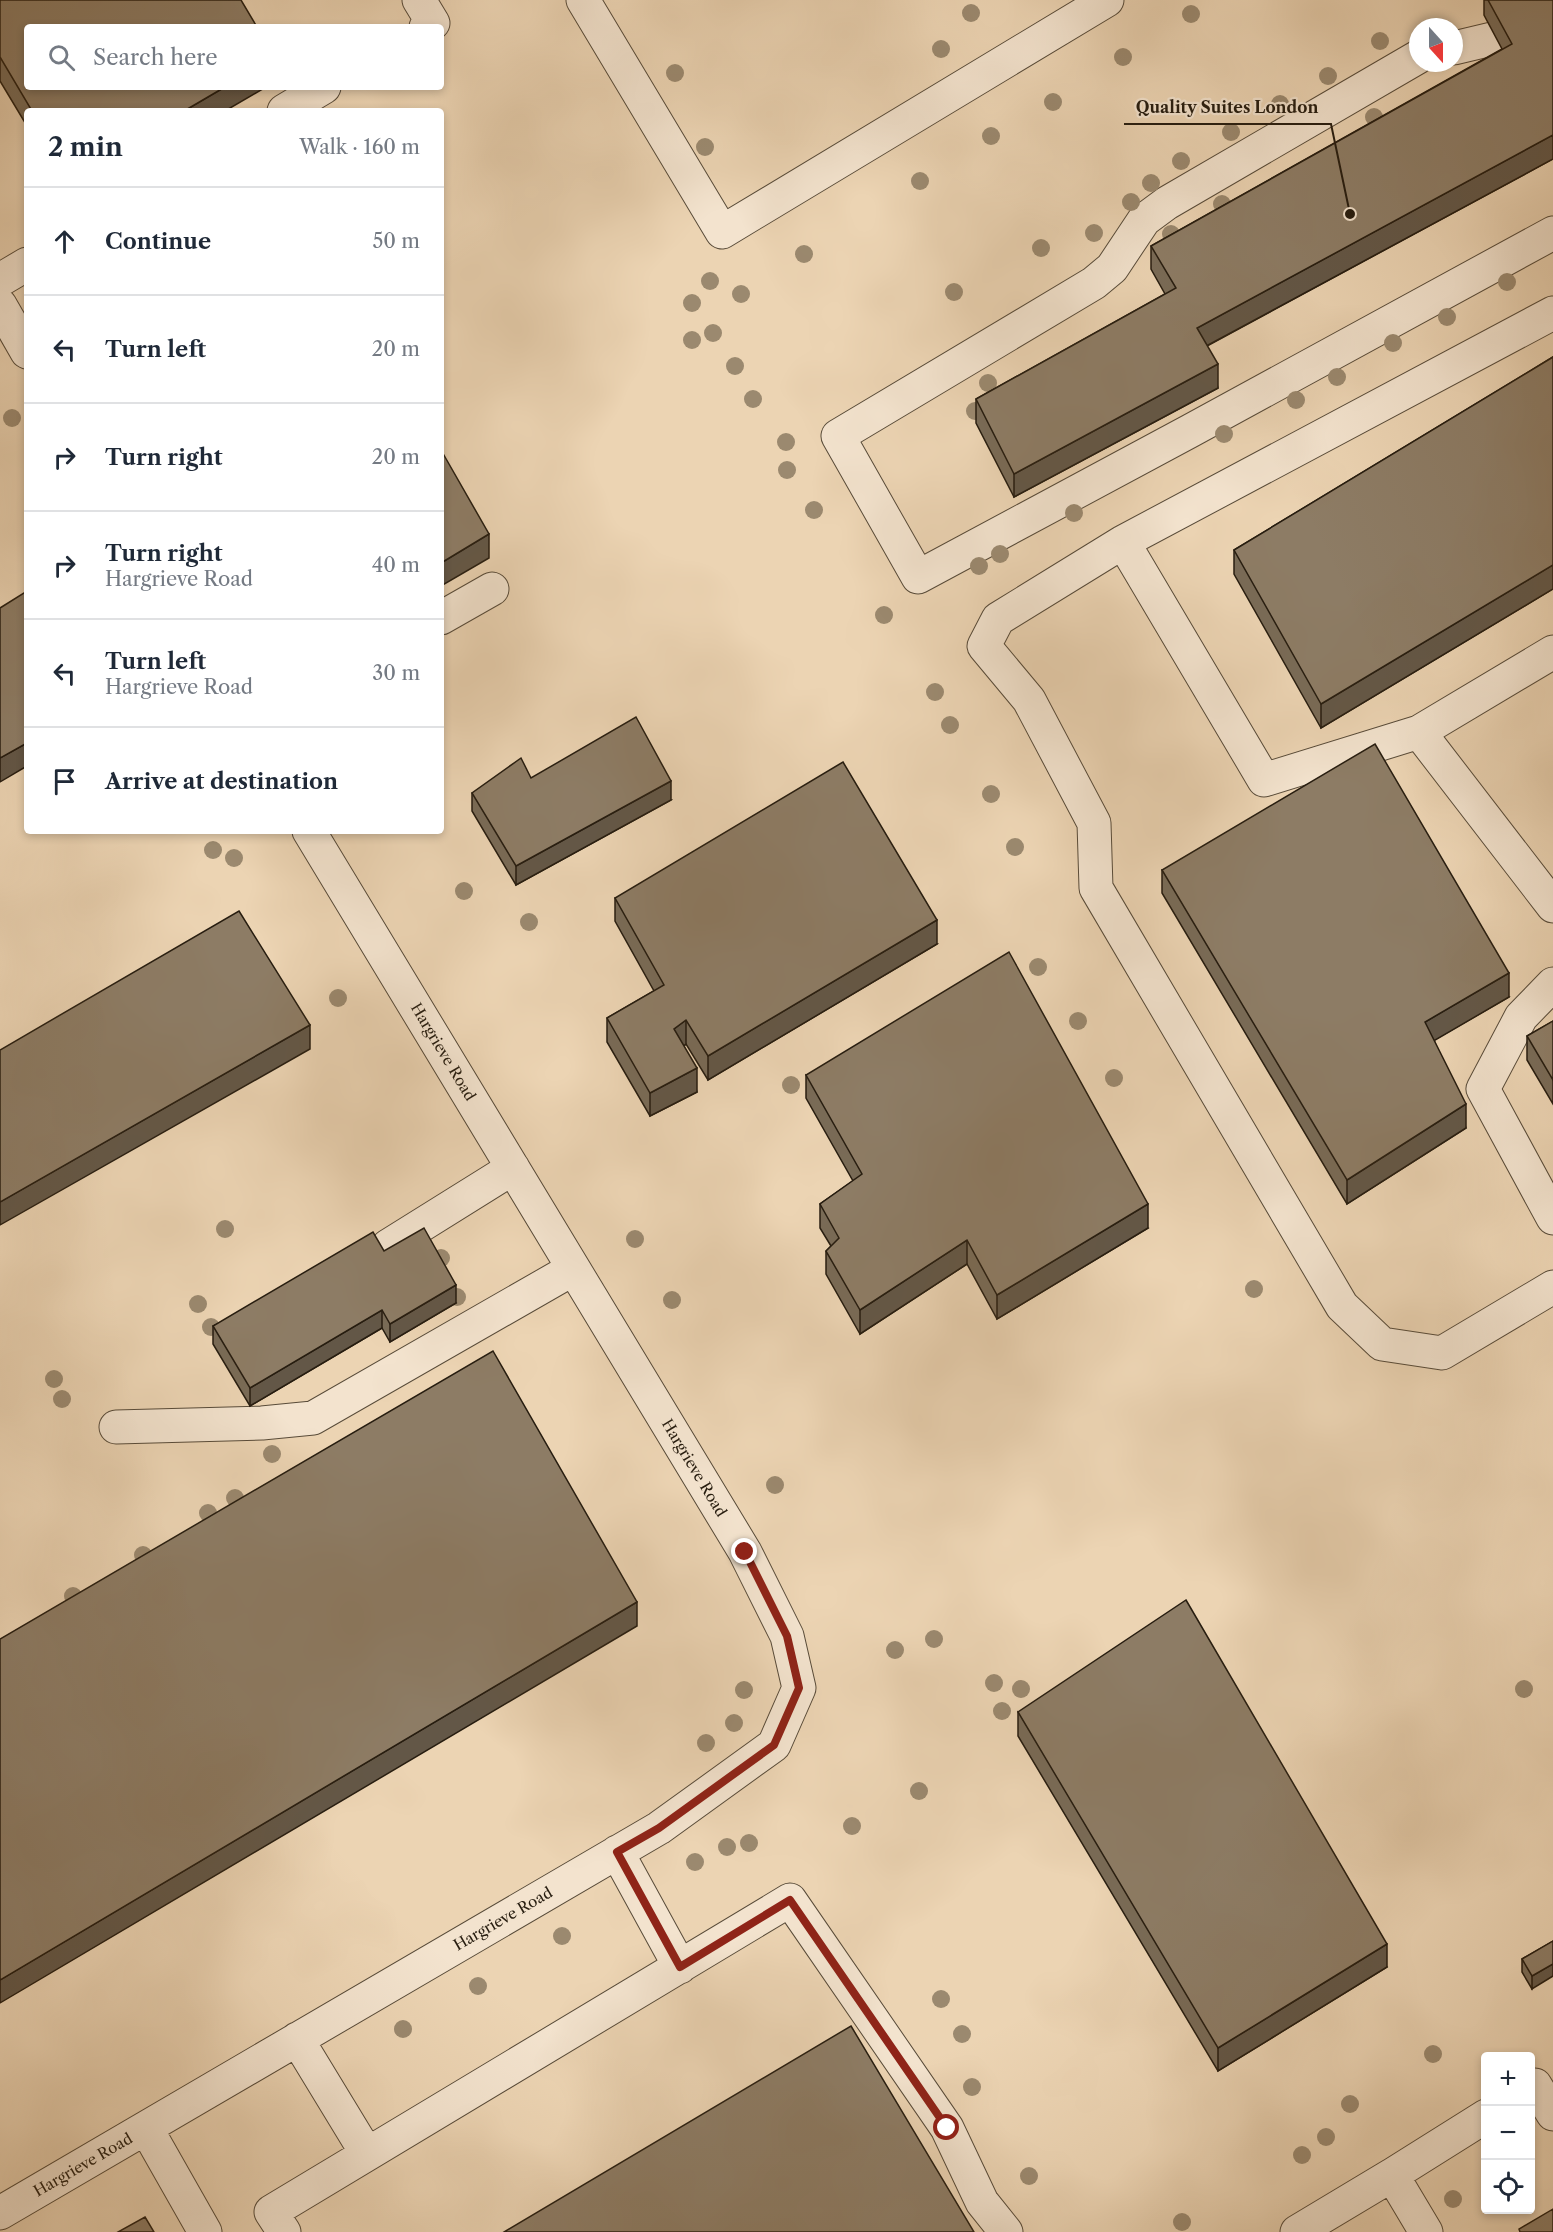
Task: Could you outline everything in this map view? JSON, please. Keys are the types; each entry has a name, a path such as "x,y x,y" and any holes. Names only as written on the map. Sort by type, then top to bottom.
{"street":[{"path":"419,0 433,23 431,24"},
{"path":"583,0 722,232 1107,0"},
{"path":"1463,46 1497,38"},
{"path":"1409,62 1167,203 1144,220 1112,268 1094,283 838,436 918,577 1553,233"},
{"path":"289,108 319,90"},
{"path":"0,280 24,266"},
{"path":"0,305 24,347"},
{"path":"1553,313 1123,542 998,619 984,646 1029,700 1094,823 1096,888 1342,1306 1382,1344 1442,1353 1553,1287"},
{"path":"1123,542 1264,780 1419,732 1553,652"},
{"path":"444,616 492,589"},
{"path":"1419,732 1553,906"},
{"name":"Hargrieve Road","path":"0,2213 659,1828 774,1745 799,1688 787,1636 745,1552 311,834"},
{"path":"1553,984 1521,1017 1483,1089 1553,1218"},
{"path":"388,1246 513,1168"},
{"path":"116,1427 262,1424 313,1418 573,1269"},
{"path":"617,1852 680,1967"},
{"path":"284,2232 271,2212 790,1900 947,2128 982,2202 1006,2232"},
{"path":"297,2039 367,2154"},
{"path":"1540,2082 1553,2114"},
{"path":"1297,2232 1481,2119"},
{"path":"146,2128 204,2232"},
{"path":"1392,2175 1426,2232"}],"building":[{"path":"0,0 241,0 255,24 24,24 24,90 220,90 189,108 30,108 0,57"},
{"path":"1488,0 1553,0 1553,135 1197,328 1218,364 1014,474 976,399 1176,288 1151,246 1512,44"},
{"path":"1553,357 1553,565 1321,704 1234,550"},
{"path":"444,455 489,534 444,561"},
{"path":"24,593 24,745 0,758 0,608"},
{"path":"636,717 671,781 516,866 472,793 521,758 531,778"},
{"path":"1375,744 1509,973 1425,1022 1466,1104 1347,1180 1162,870"},
{"path":"843,762 937,920 708,1056 686,1020 674,1029 697,1068 650,1093 607,1018 664,985 615,898"},
{"path":"239,911 310,1025 0,1202 0,1050"},
{"path":"1009,952 1148,1204 997,1295 967,1240 860,1310 826,1251 839,1238 820,1204 862,1174 806,1075"},
{"path":"1553,1021 1553,1080 1527,1036"},
{"path":"424,1228 456,1285 390,1324 382,1310 250,1388 213,1326 373,1232 384,1251"},
{"path":"493,1351 637,1602 0,1980 0,1639"},
{"path":"1186,1600 1387,1944 1218,2048 1018,1712"},
{"path":"1553,1941 1553,1964 1532,1976 1522,1959"},
{"path":"851,2026 974,2232 504,2232"},
{"path":"1553,2209 1553,2232 1520,2232 1519,2229"},
{"path":"145,2217 154,2232 118,2232"}],"place":[{"name":"Quality Suites London","path":"1350,214"}],"route":[{"path":"745,1552 787,1636 799,1688 774,1745 659,1828 617,1852 680,1967 790,1900 947,2128"}]}
